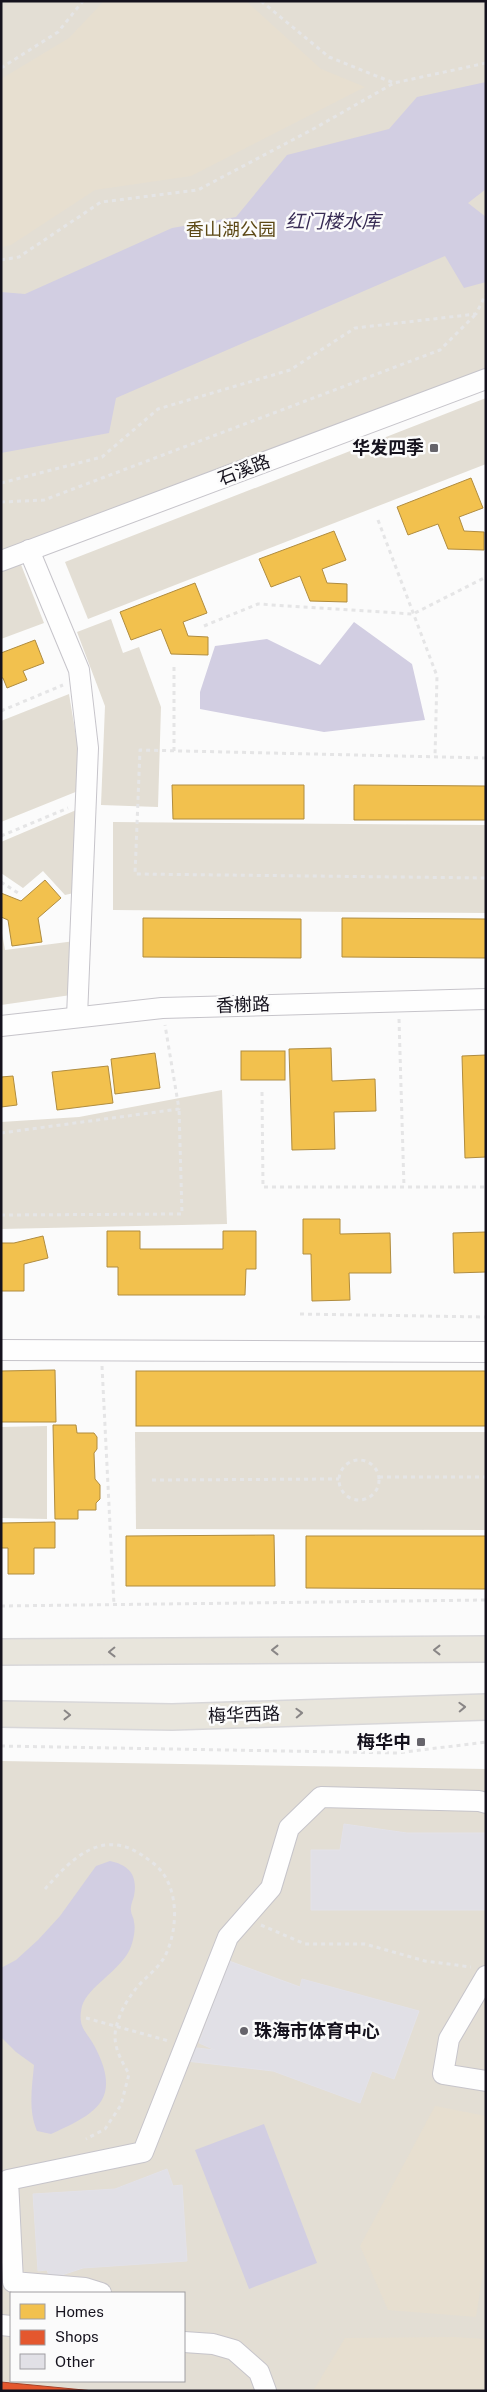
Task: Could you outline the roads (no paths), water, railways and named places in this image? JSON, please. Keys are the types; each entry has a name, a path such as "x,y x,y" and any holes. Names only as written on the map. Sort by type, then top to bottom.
{"main road":[{"path":"1,1652 486,1650"},
{"name":"梅华西路","path":"7,1716 172,1717 486,1707"}],"street":[{"name":"石溪路","path":"1,561 486,379"},
{"path":"29,550 79,670 88,748 77,1017"},
{"name":"香榭路","path":"1,1026 162,1008 486,998"},
{"path":"1,1350 486,1352"},
{"path":"98,2292 85,2288 13,2282 8,2180 144,2152 228,1937 271,1888 289,1828 321,1797 479,1801 486,1803"},
{"path":"481,1972 448,2039 442,2074 486,2081"},
{"path":"185,2342 213,2344 234,2350 259,2372 266,2391"}],"water":[{"name":"红门楼水库","path":"486,82 486,189 468,203 486,217 486,282 464,288 445,256 116,398 109,433 1,453 1,292 25,294 172,228 236,217 287,155 389,129 417,97"},
{"path":"354,622 412,664 425,720 324,732 200,709 200,692 215,646 267,639 320,665"},
{"path":"110,1861 127,1868 135,1882 131,1912 135,1929 129,1951 118,1965 90,1992 82,2006 81,2019 83,2028 95,2047 103,2065 106,2081 105,2093 100,2103 80,2120 51,2134 37,2131 32,2115 34,2065 16,2052 1,2037 1,1968 16,1960 38,1940 60,1916 96,1866"},
{"path":"264,2124 317,2263 249,2289 195,2150"}],"place":[{"name":"华发四季","path":"434,448"},
{"name":"梅华中","path":"421,1742"},
{"name":"珠海市体育中心","path":"244,2031"}],"park label":[{"name":"香山湖公园","path":"231,230"}]}
